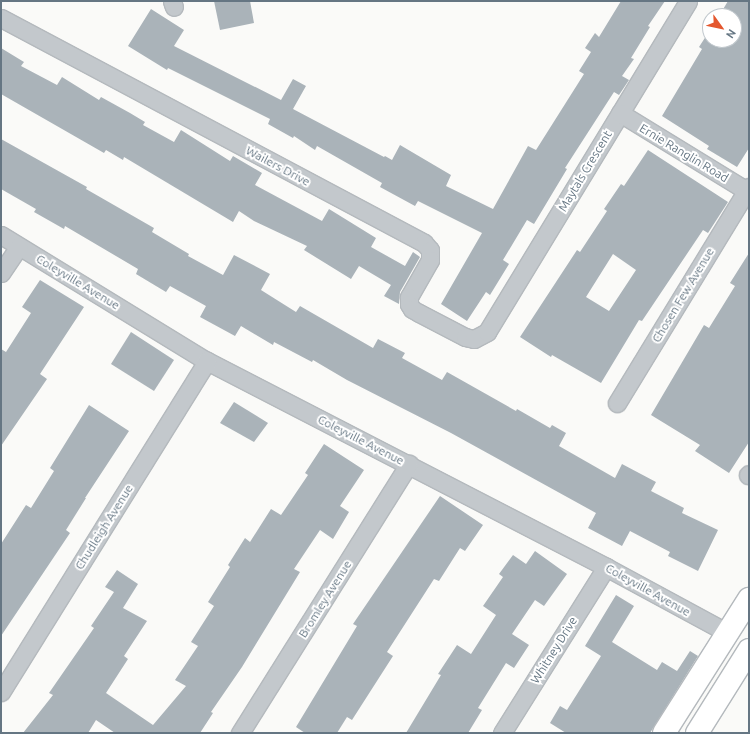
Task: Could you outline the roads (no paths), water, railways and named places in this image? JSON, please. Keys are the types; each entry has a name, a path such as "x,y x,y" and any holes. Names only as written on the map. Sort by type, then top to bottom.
{"highway":[{"path":"664,733 749,600"},
{"path":"697,733 749,650"}],"street":[{"name":"Maytals Crescent","path":"479,338 487,332 688,1"},
{"name":"Wailers Drive","path":"1,18 424,243 430,250 430,260 409,297 409,304 412,309 465,337 474,339 479,338"},
{"name":"Ernie Ranglin Road","path":"620,113 748,190"},
{"name":"Chosen Few Avenue","path":"617,404 748,190"},
{"name":"Coleyville Avenue","path":"1,235 207,361 409,464 606,567 728,633"},
{"path":"1,273 18,246"},
{"name":"Chudleigh Avenue","path":"1,692 207,361"},
{"name":"Bromley Avenue","path":"240,733 409,464"},
{"name":"Whitney Drive","path":"502,733 606,567"}]}
